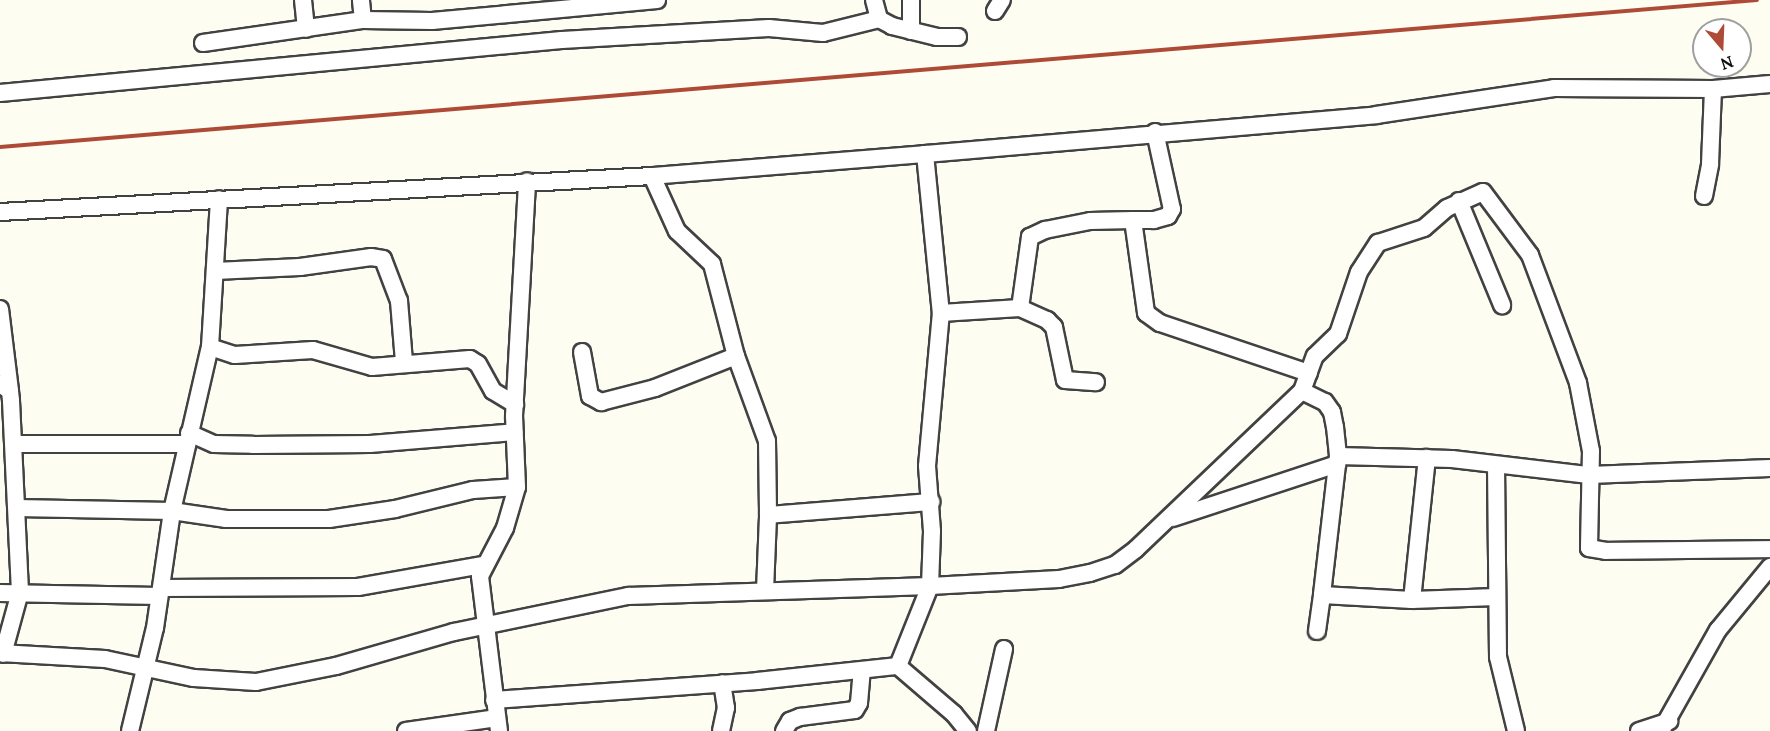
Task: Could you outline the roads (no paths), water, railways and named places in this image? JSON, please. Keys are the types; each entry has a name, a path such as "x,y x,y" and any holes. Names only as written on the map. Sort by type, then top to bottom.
{"street":[{"path":"303,0 306,29"},
{"path":"362,0 363,20"},
{"path":"203,43 363,20 432,21 657,0"},
{"path":"874,0 879,20"},
{"path":"911,0 911,31"},
{"path":"0,93 562,40 769,28 823,33 879,20 911,31 958,36"},
{"path":"0,212 652,176 1376,115 1554,88 1713,89 1770,84"},
{"path":"1704,196 1710,164 1713,89"},
{"path":"1020,308 1030,237 1046,230 1090,221 1154,220 1168,216 1172,209 1155,132"},
{"path":"898,666 930,586 931,502 927,466 941,313 925,154"},
{"path":"652,176 677,231 712,264 736,356 767,441 768,515 765,591"},
{"path":"406,731 498,725 480,576 483,565 505,528 517,487 515,404 527,182"},
{"path":"0,309 17,508 20,592 2,653 76,656 144,666 194,678 256,682 336,666 485,626 628,596 930,586 1059,579 1090,573 1115,565 1302,391 1315,356 1338,334 1359,272 1378,243 1424,228 1459,201 1482,192 1538,272 1578,383 1588,423 1589,548 1606,551 1770,549"},
{"path":"130,731 160,592 172,511 210,347 219,199"},
{"path":"1459,201 1502,305"},
{"path":"1133,220 1146,313 1160,323 1309,373"},
{"path":"215,272 300,267 371,257 383,259 399,301 404,362"},
{"path":"941,313 1020,308 1047,320 1054,327 1065,380 1073,384 1096,382"},
{"path":"210,347 235,356 313,350 372,367 404,362 475,360 493,391 515,404"},
{"path":"582,352 590,396 601,402 655,388 736,356"},
{"path":"1302,391 1325,402 1332,412 1337,460 1317,631"},
{"path":"9,432 188,439 214,444 265,445 370,444 515,432"},
{"path":"1166,520 1337,460 1427,458 1589,474 1770,468"},
{"path":"1412,600 1427,458"},
{"path":"1496,465 1500,674 1516,731"},
{"path":"17,508 172,511 226,519 329,519 395,509 473,490 517,487"},
{"path":"768,515 931,502"},
{"path":"0,593 358,587 483,565"},
{"path":"1639,731 1665,726 1718,630 1770,567"},
{"path":"1322,595 1412,600 1497,597"},
{"path":"986,731 1004,649"},
{"path":"494,700 722,683 898,666"},
{"path":"898,666 968,731"},
{"path":"784,731 790,721 800,717 855,710 859,703 862,671"},
{"path":"721,731 726,708 722,683"}],"railway":[{"path":"0,147 1757,0"}]}
